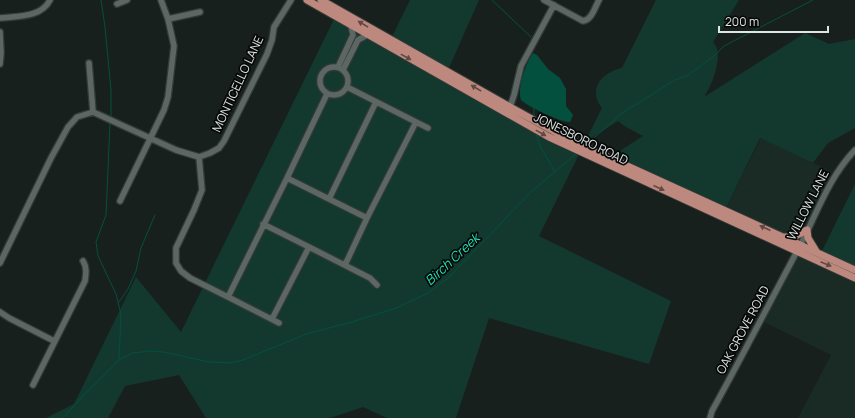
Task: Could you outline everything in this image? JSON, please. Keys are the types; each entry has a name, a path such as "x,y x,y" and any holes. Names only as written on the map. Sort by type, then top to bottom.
{"main road":[{"name":"JONESBORO ROAD","path":"307,0 350,26 508,110 855,270"},
{"name":"JONESBORO ROAD","path":"321,0 508,110 549,137 855,278"},
{"path":"784,237 793,237 807,230 808,238 818,252"}],"street":[{"path":"0,18 31,15 45,8 50,0"},
{"path":"117,4 127,0"},
{"path":"120,201 164,110 168,97 174,46 168,19 161,0"},
{"name":"MONTICELLO LANE","path":"198,157 219,148 224,141 267,54 272,40 274,27 290,0"},
{"path":"544,0 583,21 590,17 599,0"},
{"path":"508,110 516,88 521,66 554,5"},
{"path":"168,19 200,12"},
{"path":"340,68 353,36 350,26"},
{"path":"0,32 0,64"},
{"path":"340,68 358,40 367,35"},
{"path":"89,63 92,112"},
{"path":"329,68 340,68 347,76 347,87 341,94 327,94 321,87 320,78 324,70 329,68"},
{"path":"347,87 428,128"},
{"path":"228,297 327,94"},
{"path":"328,199 376,102"},
{"path":"0,263 51,158 68,127 77,117 92,112 176,150 198,157 202,190 200,198 176,248 176,264 181,271 190,278 279,323"},
{"path":"345,265 416,122"},
{"name":"WILLOW LANE","path":"796,252 829,185 840,168 855,150"},
{"path":"287,178 367,218"},
{"path":"263,224 370,278 377,284"},
{"path":"272,320 308,247"},
{"name":"OAK GROVE ROAD","path":"710,418 712,411 796,252"},
{"path":"33,385 85,281 86,269 83,261"},
{"path":"0,312 54,341"}],"shaded area":[{"path":"410,0 479,0 444,79 585,142 539,236 671,301 649,364 489,318 456,418 387,418 363,407 330,418 206,418 179,375 125,386 108,418 46,418 74,404 136,277 181,332 337,13 390,41"},
{"path":"656,0 739,0 713,42 718,54 718,62 714,77 704,97 805,33 829,44 855,39 855,128 828,143 813,163 760,138 725,210 612,156 643,136 618,121 585,142 602,108 596,95 596,88 608,73 622,68"},
{"path":"533,53 537,55 548,69 560,78 566,89 566,106 573,115 570,122 566,122 545,114 521,100 521,82"},
{"path":"761,138 832,172 797,243 725,210"},
{"path":"855,184 855,271 820,255"},
{"path":"797,243 855,271 855,418 798,418 831,355 762,321"}],"waterway":[{"path":"101,0 111,90 111,118"},
{"path":"492,0 531,37"},
{"name":"Birch Creek","path":"587,144 622,113 675,80 688,75 714,56 724,46 813,0"},
{"path":"534,108 534,116"},
{"path":"110,123 106,215 96,242 98,256 116,294 121,314 119,359"},
{"path":"536,133 540,146 555,172"},
{"name":"Birch Creek","path":"63,418 119,360 132,353 151,351 164,352 209,362 231,363 243,360 306,334 352,322 396,308 428,293 449,277 530,193 577,153"},
{"path":"119,302 128,289 136,271 141,248 155,215"}]}
